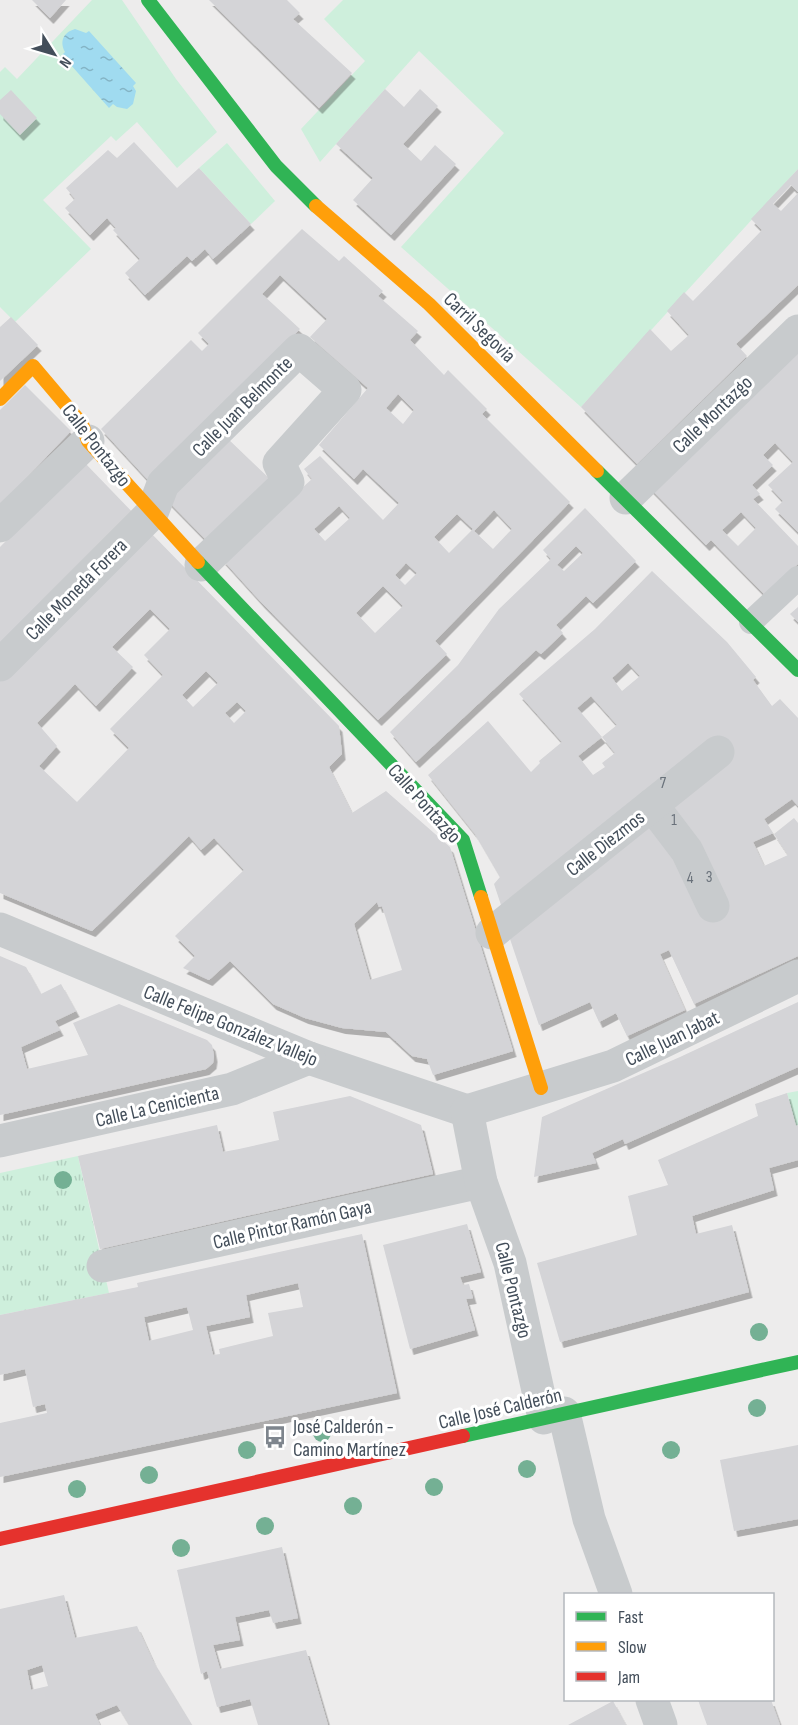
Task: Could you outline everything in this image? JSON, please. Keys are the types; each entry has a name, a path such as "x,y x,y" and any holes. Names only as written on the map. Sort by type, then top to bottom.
{"street":[{"name":"Carril Segovia","path":"148,0 276,166 320,210 429,304 798,670"},
{"name":"Calle Montazgo","path":"626,498 798,331"},
{"name":"Calle Juan Belmonte","path":"152,513 163,484 299,350 345,390 279,463 288,482 201,566"},
{"name":"Calle Pontazgo","path":"0,399 33,366 82,424 88,441 152,513 463,840 541,1088"},
{"path":"0,526 88,441"},
{"name":"Calle Moneda Forera","path":"0,665 152,513"},
{"name":"Calle Diezmos","path":"492,933 718,752"},
{"path":"652,805 687,851 713,906"},
{"name":"Calle Felipe González Vallejo","path":"0,929 309,1058 467,1111"},
{"name":"Calle Juan Jabat","path":"541,1088 613,1066 798,976"},
{"name":"Calle La Cenicienta","path":"0,1140 232,1089 309,1058"},
{"path":"467,1111 541,1088"},
{"name":"Calle Pontazgo","path":"467,1111 481,1182 510,1263 554,1415 616,1593"},
{"name":"Calle Pintor Ramón Gaya","path":"103,1266 481,1182"},
{"name":"Calle José Calderón","path":"0,1539 798,1362"},
{"path":"652,1701 661,1725"}],"lane":[{"path":"751,622 798,578"}],"green space":[{"path":"92,0 122,0 176,79 217,132 177,168 137,122 116,141 111,136 43,200 91,249 15,322 0,307 0,72 5,67 17,79"},
{"path":"343,0 798,0 798,169 581,407 401,247 504,133 419,51 320,162 301,129 365,61 324,19"},
{"path":"227,143 275,201 251,224 199,168"},
{"path":"798,1091 798,1125 796,1126 787,1093"},
{"path":"78,1156 109,1293 0,1315 0,1173"}],"water":[{"path":"75,29 86,33 89,31 136,83 133,86 136,91 133,104 127,109 113,104 109,108 62,55 65,52 62,44 64,38 68,32"}],"building":[{"path":"32,0 66,0 50,18"},
{"path":"209,0 287,0 300,13 293,19 352,73 319,108"},
{"path":"385,89 404,107 420,89 438,106 403,144 421,161 435,145 456,164 391,235 353,200 373,178 336,144"},
{"path":"11,90 37,118 20,135 0,114 0,100"},
{"path":"134,142 177,188 199,168 251,224 213,259 205,249 192,261 187,256 145,295 125,273 140,259 113,230 116,228 107,218 90,235 65,208 75,199 66,188 108,150 117,158"},
{"path":"798,169 798,192 791,185 773,204 781,211 798,193 798,285 736,344 747,356 637,464 581,407 650,329 671,351 689,335 667,311 684,292 693,301 762,230 751,219"},
{"path":"302,229 339,261 344,256 383,291 378,296 418,331 410,340 444,375 448,370 487,409 482,414 570,502 435,641 447,654 378,720 261,602 222,559 312,479 304,469 320,456 383,520 399,503 363,469 354,479 319,445 368,388 310,337 327,319 280,275 262,294 300,329 149,481 101,429 191,340 202,351 209,344 198,333","holes":["398,394 414,410 403,424 386,408","339,506 350,518 325,541 314,529","494,510 512,529 493,549 474,531","457,514 473,529 449,553 434,537","406,563 417,573 405,585 395,575","383,586 403,606 375,633 356,613"]},
{"path":"11,317 38,345 0,381 0,327"},
{"path":"798,347 798,532 775,509 783,501 768,485 793,462 775,443 763,455 773,465 752,485 760,494 753,499 798,546 798,564 765,595 711,540 706,545 647,485","holes":["741,512 756,528 738,546 722,530"]},
{"path":"25,385 71,431 7,498 0,511 0,410"},
{"path":"225,436 272,481 213,547 166,499"},
{"path":"84,462 138,518 0,654 0,547"},
{"path":"585,508 636,561 593,603 586,596 556,625 563,633 541,654 536,650 416,762 390,732 458,665 499,609 551,559 543,550","holes":["576,546 583,553 564,571 557,565"]},
{"path":"149,531 339,726 342,754 329,767 352,813 386,791 450,847 513,1051 433,1075 427,1059 412,1056 386,1032 342,1028 305,1018 273,1004 230,961 209,980 183,968 195,956 175,936 244,870 214,838 201,850 189,836 92,931 0,893 0,681","holes":["150,609 170,629 144,655 163,675 110,729 129,748 77,802 39,766 57,746 37,723 75,684 96,706 133,667 112,647","206,671 218,683 193,707 182,695","237,702 246,711 234,723 225,713","377,902 379,907 382,906 402,970 370,980 354,924"]},
{"path":"652,571 727,642 756,677 753,680 772,706 780,699 798,718 798,806 792,799 764,819 773,833 753,842 764,866 788,855 774,834 794,818 798,823 798,956 694,1004 669,950 660,954 685,1010 627,1036 616,1013 599,1022 590,1002 539,1025 510,939 664,804 502,908 494,884 500,877 475,834 428,775 488,721 531,772 540,763 539,761 562,742 519,694 595,629","holes":["628,663 640,676 622,691 612,678","591,696 617,725 602,737 577,708","602,737 615,753 602,763 605,767 593,775 578,756"]},
{"path":"798,607 798,622 790,614"},
{"path":"0,956 26,967 41,994 61,984 76,1011 55,1021 60,1030 21,1047 27,1069 88,1055 73,1023 119,1004 207,1040 212,1045 213,1063 206,1069 0,1115"},
{"path":"798,1002 798,1067 625,1144 623,1139 592,1153 596,1163 534,1177 542,1117 680,1057"},
{"path":"787,1093 796,1126 798,1125 798,1160 769,1168 774,1190 692,1216 696,1234 732,1225 749,1292 560,1342 537,1263 637,1235 628,1196 668,1185 658,1160 758,1116 755,1104"},
{"path":"350,1096 421,1125 433,1174 100,1249 78,1156 217,1125 223,1152 239,1149 279,1140 273,1112"},
{"path":"467,1224 481,1272 460,1277 463,1285 469,1284 473,1298 466,1299 475,1330 410,1349 383,1245"},
{"path":"362,1234 397,1393 0,1477 0,1423 47,1413 45,1404 33,1407 25,1369 0,1375 0,1315 138,1287 137,1283","holes":["298,1283 303,1307 268,1313 273,1336 219,1349 220,1354 213,1355 206,1326 250,1317 246,1295","187,1307 193,1330 149,1341 144,1317"]},
{"path":"798,1445 798,1519 734,1531 720,1460"},
{"path":"282,1547 298,1618 273,1623 269,1610 235,1617 240,1640 213,1645 220,1669 306,1650 328,1725 258,1725 250,1699 217,1707 207,1671 201,1674 177,1570"},
{"path":"64,1595 75,1638 137,1626 153,1661 192,1725 129,1725 117,1705 95,1714 100,1725 0,1725 0,1609","holes":["42,1665 48,1686 31,1690 27,1670"]},
{"path":"613,1701 626,1725 568,1725"},
{"path":"698,1701 771,1701 780,1725 707,1725"}],"traffic: fast":[{"path":"148,0 276,166 316,206"},
{"path":"597,471 798,670"},
{"path":"198,562 463,840 481,897"},
{"path":"463,1436 798,1362"}],"traffic: slow":[{"path":"316,206 429,304 597,471"},
{"path":"0,399 33,366 82,424 88,441 198,562"},
{"path":"481,897 541,1088"}],"traffic: jam":[{"path":"0,1539 463,1436"}],"place":[{"name":"José Calderón - Camino Martínez","path":"275,1437"}]}
